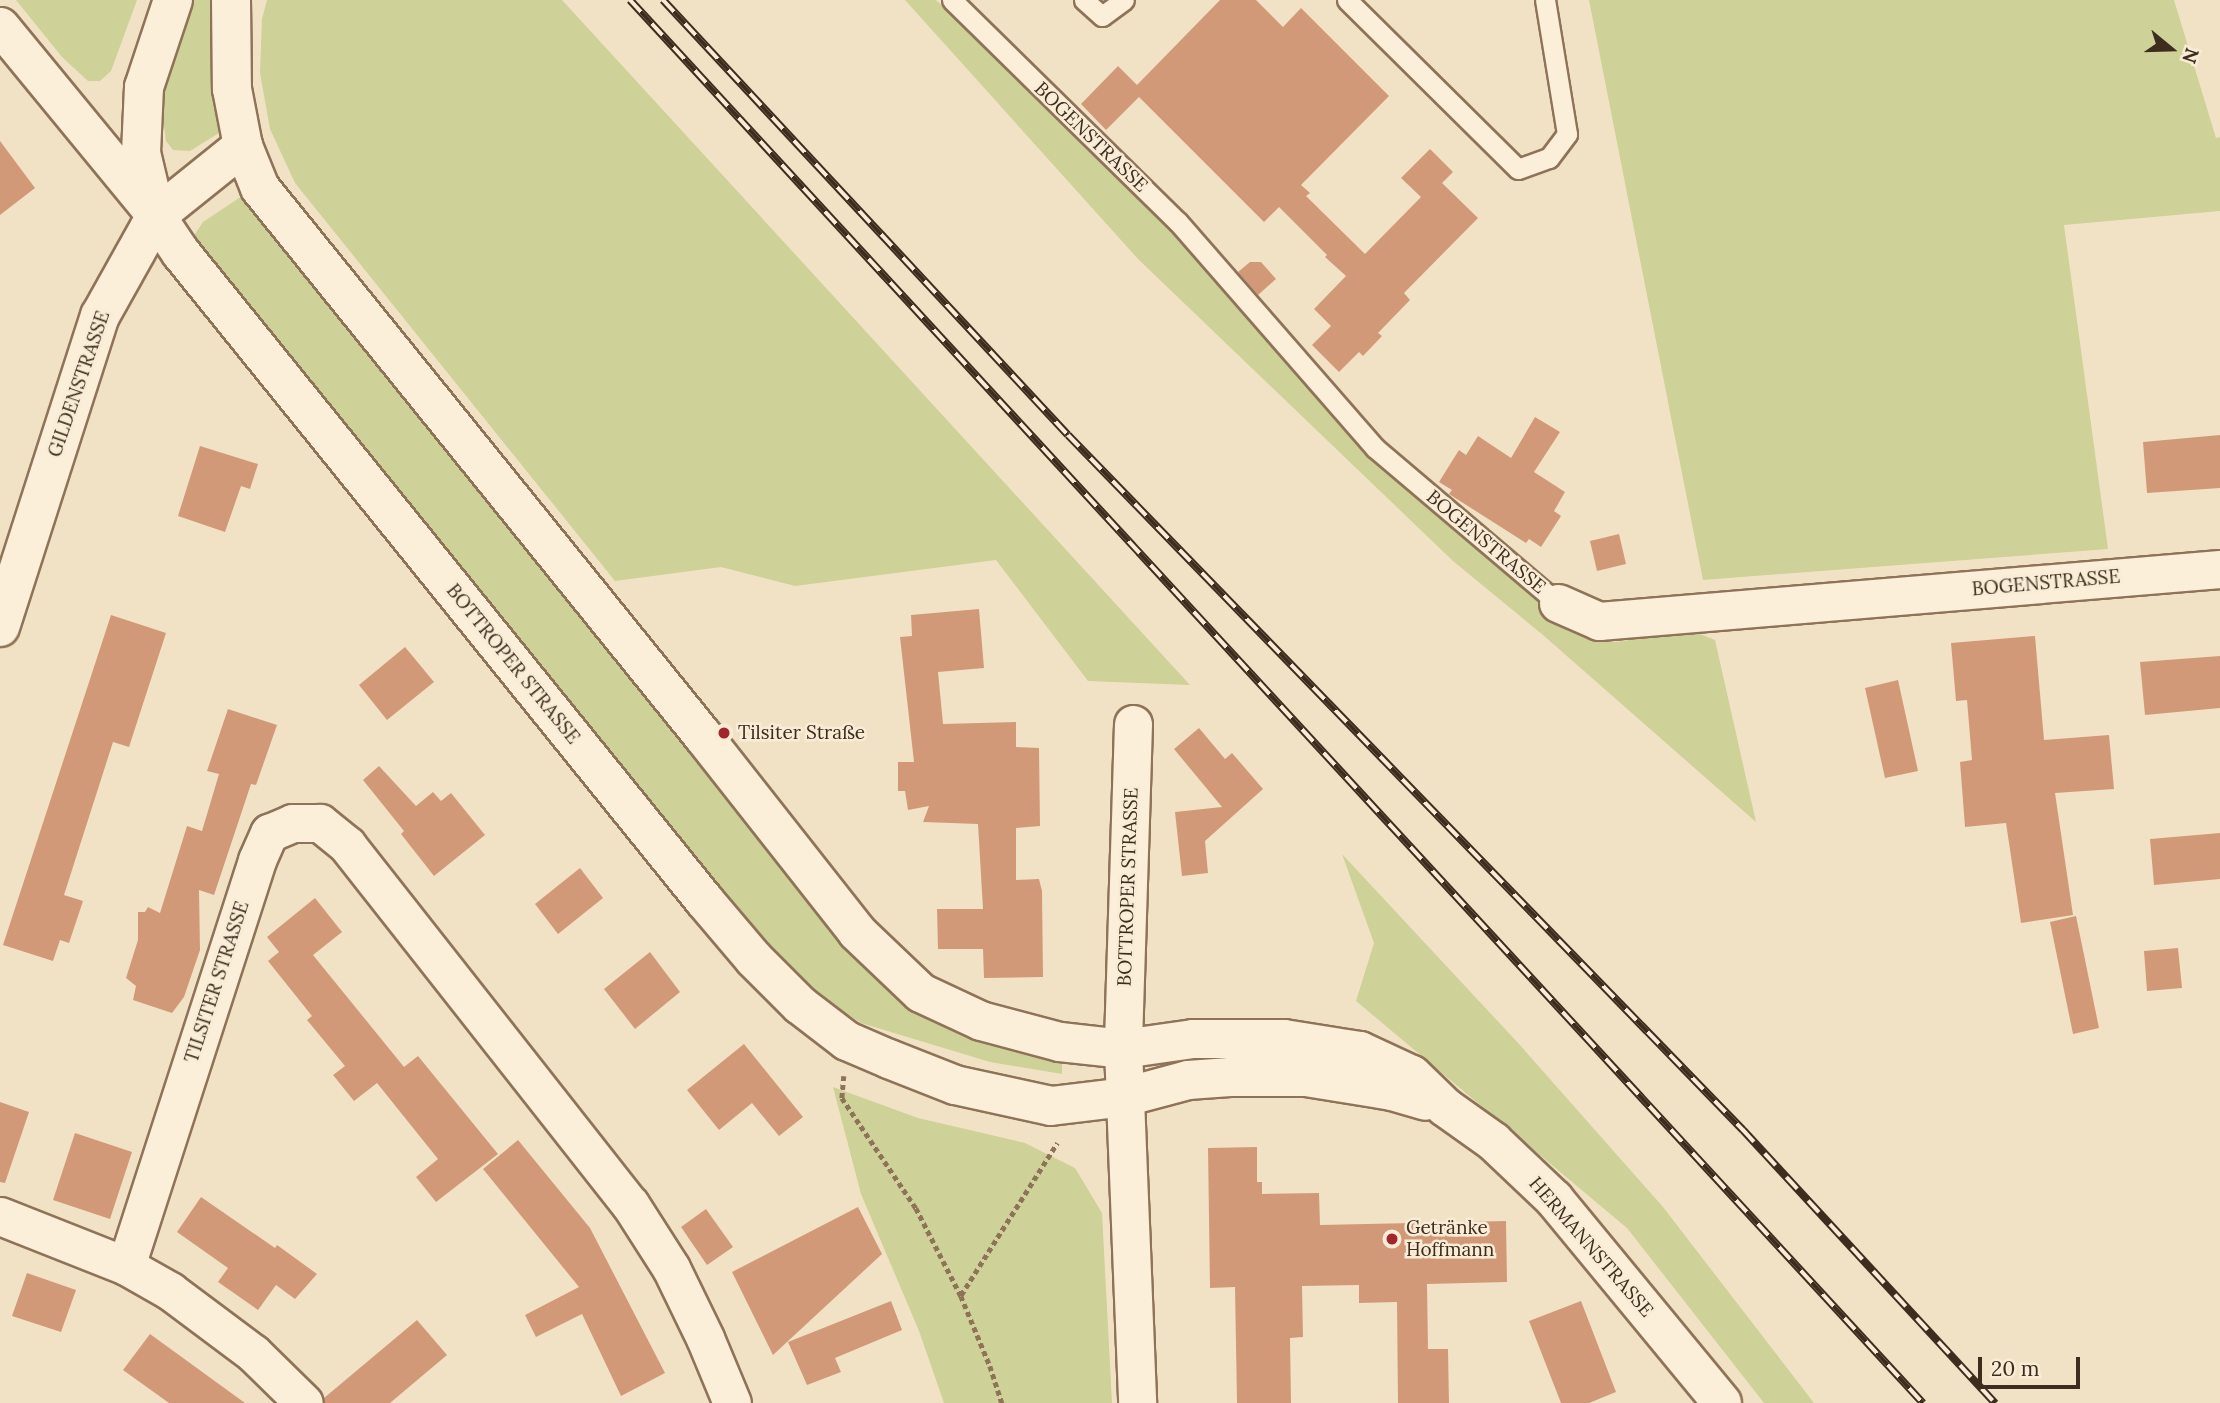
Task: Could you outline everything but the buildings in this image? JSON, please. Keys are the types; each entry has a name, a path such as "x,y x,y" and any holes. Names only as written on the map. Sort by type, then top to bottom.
{"main road":[{"name":"BOTTROPER STRASSE","path":"173,0 144,87 141,153 156,216 181,253 754,959 800,1004 847,1041 955,1085 1051,1106 1125,1097"},
{"path":"231,0 232,89 243,146 260,188 703,736 857,932 921,993 981,1021 1060,1042 1123,1049"},
{"name":"GILDENSTRASSE","path":"0,627 100,316 156,216 243,146"},
{"name":"HERMANNSTRASSE","path":"1123,1049 1193,1039 1284,1040 1360,1051 1412,1075 1445,1107 1494,1142 1554,1199 1722,1403"},
{"name":"HERMANNSTRASSE","path":"1125,1097 1188,1080 1306,1077 1392,1091 1445,1107"}],"street":[{"path":"0,26 156,216"},
{"name":"BOGENSTRASSE","path":"1558,603 1599,621 2220,569"},
{"name":"BOTTROPER STRASSE","path":"1133,724 1123,1049 1137,1403"},
{"name":"TILSITER STRASSE","path":"126,1266 257,860 269,833 292,823 320,823 347,845 630,1204 671,1268 705,1338 732,1403"},
{"path":"0,1216 126,1266 210,1318 253,1353 304,1403"}],"lane":[{"name":"BOGENSTRASSE","path":"952,0 1178,222 1375,448 1558,603"},
{"path":"1084,0 1102,16 1124,0"},
{"path":"1347,0 1518,169 1549,158 1567,134 1545,0"}],"path":[{"path":"847,1041 842,1098 916,1208 961,1296 1002,1403"},
{"path":"961,1296 1058,1142 1069,1135"}],"green space":[{"path":"16,0 137,0 111,71 100,81 88,81 62,57"},
{"path":"189,0 221,0 219,133 190,151 173,150 166,141 163,119 163,76"},
{"path":"267,0 562,0 1190,685 1088,681 996,560 795,586 721,567 615,581 295,183 270,129 260,73 262,19"},
{"path":"905,0 936,0 1111,161 1346,425 1592,635 1614,642 1626,641 1639,634 1682,627 1715,640 1756,822 1543,635 1453,561 1138,259"},
{"path":"1589,0 2174,0 2216,138 2220,137 2220,211 2064,225 2108,549 1703,580"},
{"path":"242,196 249,198 889,987 1062,1059 1062,1074 990,1062 861,1023 806,986 758,938 197,241 195,234 203,222"},
{"path":"1342,854 1519,1044 1663,1207 1814,1403 1764,1403 1627,1228 1356,1001 1374,943"},
{"path":"833,1087 918,1118 1025,1143 1075,1168 1102,1213 1112,1403 944,1403 919,1331 861,1194"}],"railway":[{"path":"630,0 1923,1403"},
{"path":"663,0 1068,435 1743,1130 1995,1403"}],"place":[{"name":"Tilsiter Straße","path":"724,733"},
{"name":"Getränke Hoffmann","path":"1392,1239"}]}
